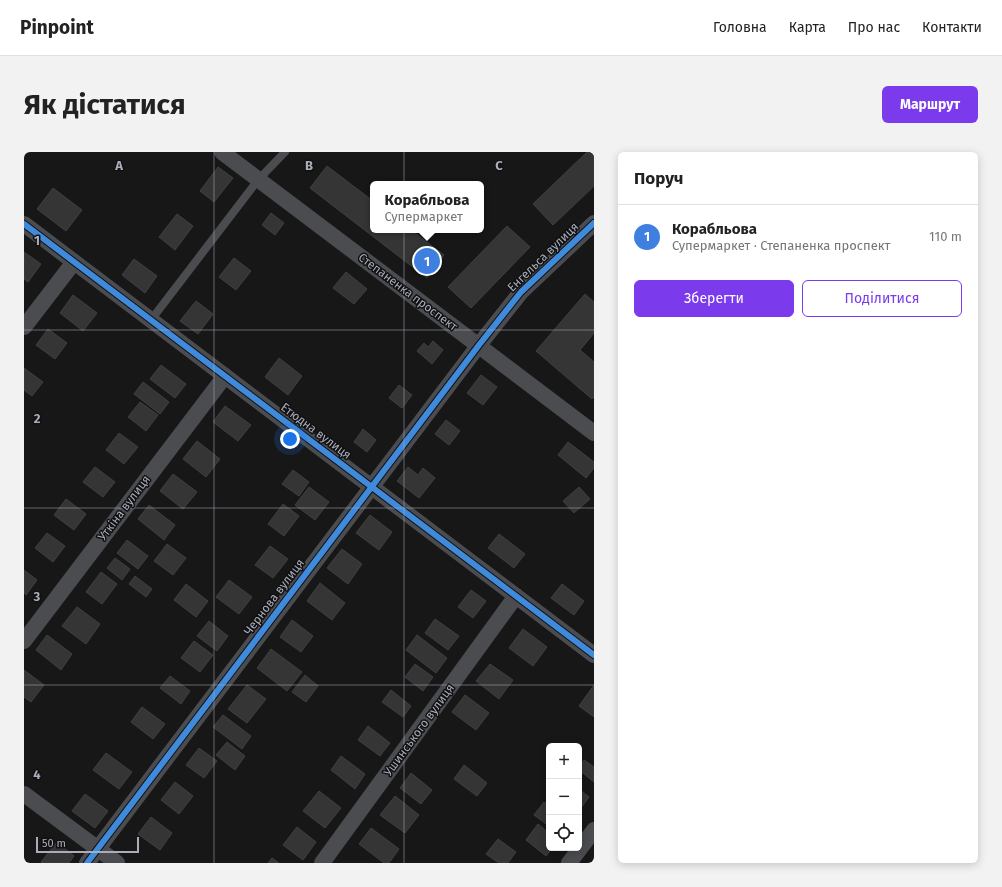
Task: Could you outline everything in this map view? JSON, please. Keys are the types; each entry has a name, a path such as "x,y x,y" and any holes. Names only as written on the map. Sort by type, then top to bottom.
{"street":[{"name":"Степаненка проспект","path":"222,152 594,433"},
{"name":"Енгельса вулиця","path":"479,345 521,292 594,223"},
{"name":"Етюдна вулиця","path":"24,224 594,655"},
{"path":"24,327 74,262"},
{"name":"Чернова вулиця","path":"87,863 479,345"},
{"name":"Уткіна вулиця","path":"24,641 225,376"},
{"name":"Ушинського вулиця","path":"322,863 516,596"},
{"path":"24,794 117,863"},
{"path":"569,863 594,830"}],"lane":[{"path":"151,320 258,180 285,152"}],"building":[{"path":"587,152 594,152 594,186 553,225 533,204"},
{"path":"327,166 370,199 370,233 415,233 444,255 427,278 310,188"},
{"path":"218,167 233,178 214,202 200,191"},
{"path":"53,188 82,210 66,231 37,209"},
{"path":"271,213 284,223 275,235 262,225"},
{"path":"177,214 193,226 175,250 159,237"},
{"path":"507,226 530,247 471,308 448,287"},
{"path":"24,252 41,264 28,282 24,279"},
{"path":"234,258 251,271 236,290 219,277"},
{"path":"134,259 157,276 145,293 122,275"},
{"path":"346,272 367,289 354,304 333,288"},
{"path":"585,294 594,302 594,333 580,350 594,362 594,397 592,399 536,351"},
{"path":"73,295 97,313 83,331 60,313"},
{"path":"196,301 213,314 198,334 180,321"},
{"path":"48,329 67,343 55,359 36,345"},
{"path":"433,341 443,350 432,364 417,351 424,343 428,347"},
{"path":"279,358 302,376 288,395 265,377"},
{"path":"161,365 186,384 175,398 150,379"},
{"path":"24,368 43,382 32,396 24,390"},
{"path":"481,375 497,387 483,405 467,393"},
{"path":"143,382 169,402 160,414 134,394"},
{"path":"399,385 412,395 402,408 389,398"},
{"path":"140,402 158,415 146,431 128,417"},
{"path":"225,406 251,425 238,441 213,422"},
{"path":"446,420 460,431 449,445 435,434"},
{"path":"363,429 376,440 367,452 354,442"},
{"path":"119,433 138,447 124,464 106,450"},
{"path":"197,441 220,459 206,477 183,459"},
{"path":"568,442 594,462 594,468 586,478 558,455"},
{"path":"95,467 115,482 103,497 83,482"},
{"path":"408,467 418,475 423,468 435,478 419,498 397,481"},
{"path":"293,470 309,482 299,496 282,484"},
{"path":"173,474 197,492 183,509 160,491"},
{"path":"309,487 329,502 315,520 295,505"},
{"path":"579,487 590,499 574,513 563,501"},
{"path":"66,499 86,514 74,530 54,515"},
{"path":"283,504 299,516 284,536 268,524"},
{"path":"149,505 175,525 164,540 138,519"},
{"path":"370,515 392,532 379,550 356,533"},
{"path":"47,533 65,546 53,562 35,548"},
{"path":"499,534 525,554 514,568 488,548"},
{"path":"127,540 148,556 138,569 117,553"},
{"path":"167,544 186,558 173,575 154,561"},
{"path":"270,546 288,559 273,578 255,565"},
{"path":"342,549 362,564 348,584 327,568"},
{"path":"115,558 130,569 122,580 107,568"},
{"path":"24,570 37,580 26,595 24,593"},
{"path":"101,572 117,584 102,604 86,592"},
{"path":"135,576 152,589 146,597 129,584"},
{"path":"229,580 252,597 239,614 216,597"},
{"path":"320,583 345,603 332,620 307,601"},
{"path":"186,584 208,601 196,617 174,600"},
{"path":"562,584 584,601 574,615 551,598"},
{"path":"471,590 486,601 473,618 458,607"},
{"path":"77,607 100,624 86,644 62,626"},
{"path":"435,619 459,636 448,650 425,633"},
{"path":"292,620 313,636 301,652 280,637"},
{"path":"209,621 228,636 217,651 197,636"},
{"path":"523,629 547,647 533,666 509,648"},
{"path":"47,635 72,654 61,670 36,650"},
{"path":"417,635 447,658 436,673 406,650"},
{"path":"194,641 213,655 200,672 181,658"},
{"path":"271,649 302,672 287,691 257,668"},
{"path":"415,664 433,677 423,691 405,677"},
{"path":"490,664 513,680 499,699 476,681"},
{"path":"24,670 44,685 31,702 24,697"},
{"path":"305,675 318,686 306,702 292,692"},
{"path":"170,676 190,691 181,704 160,688"},
{"path":"247,685 266,699 247,723 228,709"},
{"path":"594,685 594,717 579,706"},
{"path":"391,690 411,706 403,717 382,702"},
{"path":"465,695 489,713 476,730 452,712"},
{"path":"142,707 165,724 153,739 131,722"},
{"path":"223,715 251,736 242,749 213,727"},
{"path":"368,726 390,743 380,756 358,740"},
{"path":"227,742 245,756 235,770 216,755"},
{"path":"199,748 217,761 204,778 186,765"},
{"path":"106,753 132,772 119,789 93,770"},
{"path":"341,756 365,774 355,789 331,770"},
{"path":"584,760 594,767 594,782 582,772 582,763"},
{"path":"464,765 487,783 477,796 454,779"},
{"path":"411,773 432,790 421,804 400,788"},
{"path":"175,782 193,796 179,814 161,800"},
{"path":"319,791 341,808 325,828 303,811"},
{"path":"582,791 589,797 582,807"},
{"path":"85,794 108,811 95,828 72,811"},
{"path":"395,796 419,815 405,833 380,815"},
{"path":"544,802 546,804 546,824 534,815"},
{"path":"151,817 172,833 160,850 138,834"},
{"path":"538,824 546,831 546,851 550,851 546,856 526,840"},
{"path":"297,827 316,842 303,860 283,845"},
{"path":"371,828 399,849 389,863 384,863 359,844"},
{"path":"498,839 516,852 508,863 499,863 486,854"},
{"path":"57,842 74,856 69,863 42,863 41,862"},
{"path":"272,858 279,863 268,863"}],"cycle path":[{"path":"87,863 479,345 521,292 594,223"},
{"path":"24,224 594,655"}],"place":[{"name":"Корабльова","path":"427,261"}]}
